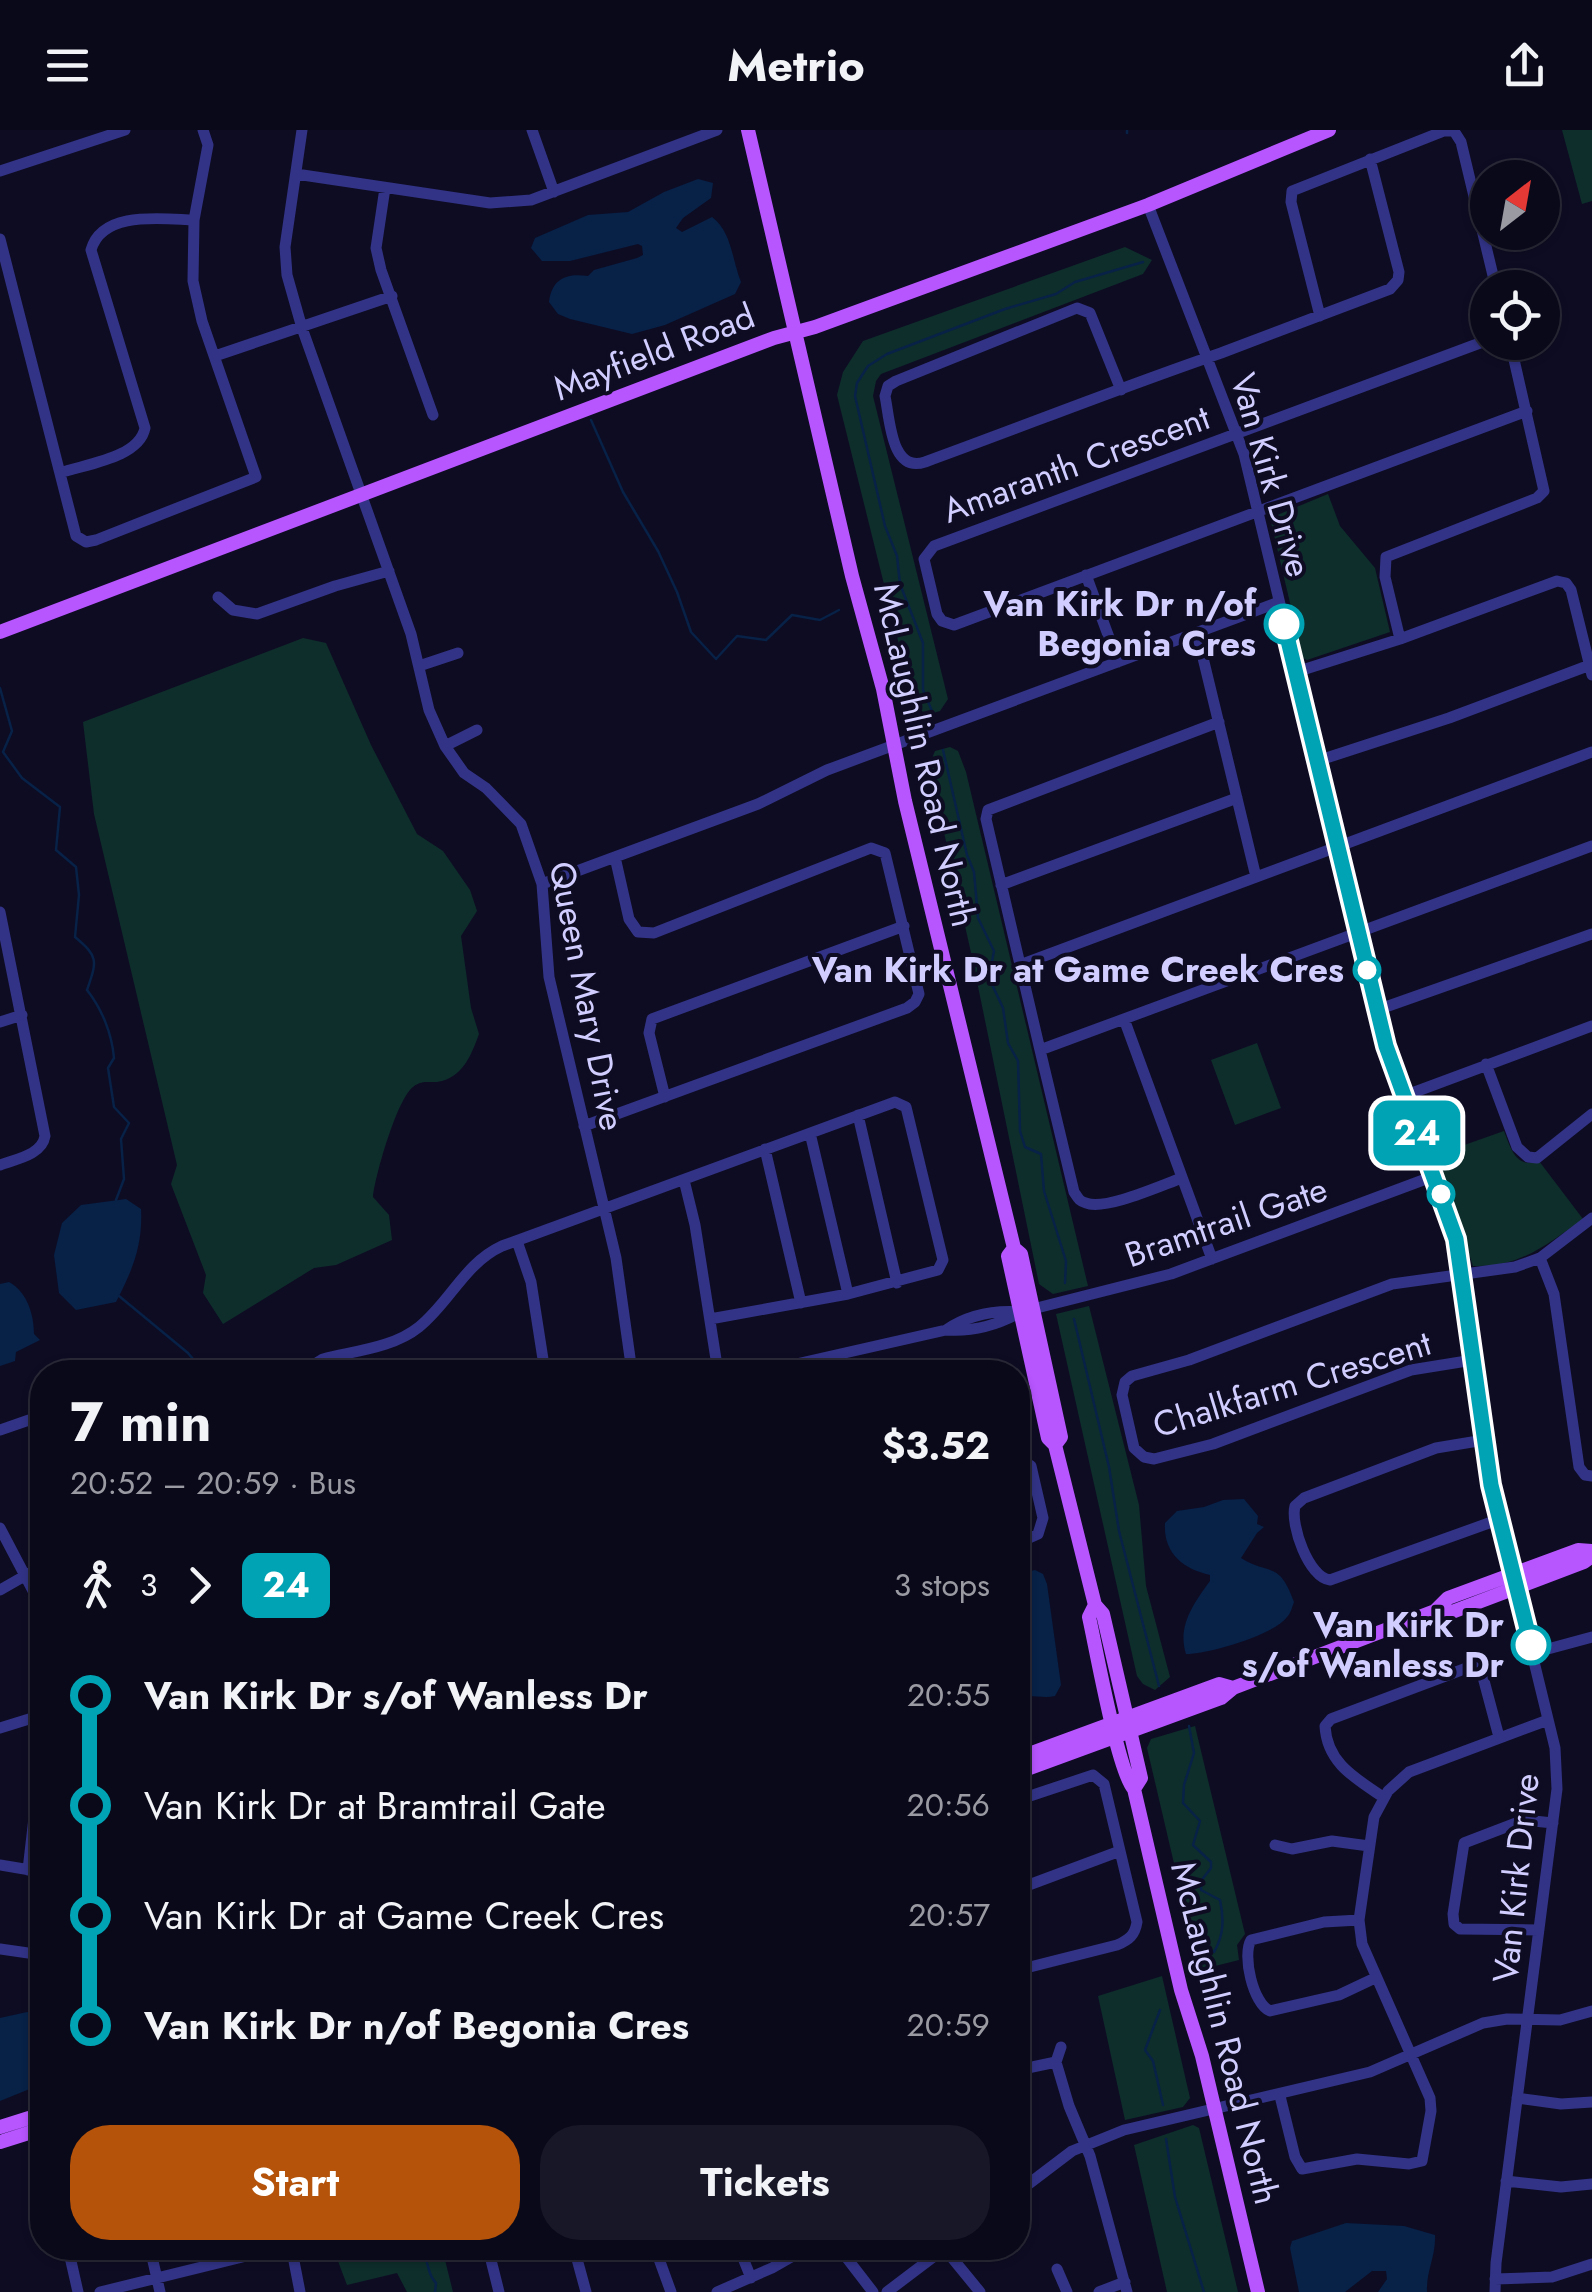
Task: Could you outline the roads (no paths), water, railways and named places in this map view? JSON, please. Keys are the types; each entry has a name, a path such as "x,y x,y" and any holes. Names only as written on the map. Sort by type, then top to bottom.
{"main road":[{"name":"McLaughlin Road North","path":"748,130 905,801 1014,1248 1021,1254 1027,1311 1061,1437 1056,1445 1095,1605 1103,1614 1122,1728 1141,1778 1134,1790 1258,2292"},
{"name":"Mayfield Road","path":"0,632 360,493 1148,205 1329,130"},
{"path":"1030,1768 1219,1684 1233,1688 1435,1612 1448,1598 1516,1581 1578,1550 1592,1553"},
{"path":"0,2127 30,2118"},
{"path":"0,2142 30,2133"}],"street":[{"path":"0,171 125,130"},
{"path":"0,238 76,536 86,542 256,477 202,321 193,281 194,220 208,145 203,130"},
{"name":"Queen Mary Drive","path":"302,130 285,248 287,275 302,328 412,634 429,710 445,746 464,773 486,788 521,824 542,884 549,977 616,1258 630,1360"},
{"path":"532,130 554,192"},
{"path":"296,174 512,203 554,192 686,136 718,130"},
{"path":"1320,316 1291,194 1297,187 1444,131 1454,131 1460,142 1492,270"},
{"path":"1120,390 1090,313 1077,308 896,381 888,386 885,396 899,456 907,464 915,465 1208,358 1390,290 1398,280 1370,159"},
{"path":"384,188 376,248 432,415"},
{"name":"Van Kirk Drive","path":"1148,205 1237,433 1386,1046 1456,1239 1484,1440 1558,1772 1495,2285"},
{"path":"60,473 132,449 142,440 145,428 91,250 95,237 108,226 144,218 194,220"},
{"path":"216,356 392,296"},
{"path":"1237,433 1470,347"},
{"path":"1400,639 1385,577 1386,557 1537,498 1544,491 1514,360"},
{"name":"Amaranth Crescent","path":"1237,433 928,550 924,559 936,614 954,625 1527,411"},
{"path":"218,597 241,614 257,614 389,571"},
{"path":"1086,576 1118,662"},
{"path":"1296,672 1400,639 1553,582 1562,582 1571,590 1591,670 1317,761"},
{"path":"542,884 758,804 827,770 1279,602"},
{"path":"1197,632 1256,877"},
{"path":"419,666 458,653"},
{"path":"1182,1178 1093,1205 1074,1192 986,820 990,807 1219,722"},
{"path":"445,746 477,730"},
{"path":"1020,965 1592,752"},
{"path":"1001,885 1237,798"},
{"path":"1040,1050 1592,846"},
{"path":"584,1126 913,1004 919,990 888,860 871,848 654,933 638,932 629,918 615,857"},
{"path":"0,912 44,1140 37,1150 0,1165"},
{"path":"666,1097 649,1033 652,1019 904,926"},
{"path":"1377,1010 1592,934"},
{"path":"0,1022 22,1014"},
{"path":"1124,1020 1212,1259"},
{"path":"1404,1096 1592,1026"},
{"path":"1486,1064 1517,1147 1528,1157 1537,1158 1592,1114"},
{"path":"321,1360 390,1343 416,1330 491,1251 858,1115 895,1102 902,1104 908,1110 943,1260 934,1274 710,1319"},
{"path":"858,1115 897,1283"},
{"path":"810,1133 848,1294"},
{"path":"765,1149 802,1303"},
{"name":"Bramtrail Gate","path":"834,1360 946,1330 960,1320 1002,1311 1027,1311 1155,1280 1434,1176"},
{"path":"684,1180 696,1225 716,1360"},
{"path":"1592,1218 1540,1258 1554,1294 1578,1467 1592,1476"},
{"path":"517,1241 533,1291 542,1360"},
{"name":"Chalkfarm Crescent","path":"1473,1360 1411,1370 1214,1444 1154,1459 1144,1457 1134,1448 1122,1395 1124,1382 1132,1376 1189,1360 1392,1284 1515,1267 1540,1258"},
{"path":"0,1430 30,1420"},
{"path":"1484,1440 1436,1448 1304,1498 1295,1506 1294,1520 1312,1569 1319,1578 1330,1580 1500,1519"},
{"path":"1030,1466 1043,1518 1038,1534 1030,1538"},
{"path":"0,1528 30,1583"},
{"path":"0,1590 30,1573"},
{"path":"1533,1653 1592,1637"},
{"path":"1383,1797 1335,1760 1325,1730 1331,1718 1472,1666 1483,1676 1498,1738"},
{"path":"0,1728 30,1718"},
{"path":"1280,2096 1295,2158 1302,2169 1358,2158 1417,2164 1425,2156 1431,2111 1428,2091 1362,1944 1359,1920 1372,1822 1383,1797 1409,1772 1548,1720"},
{"path":"1030,1796 1093,1775 1099,1777 1104,1784 1137,1922 1128,1940 1030,1967"},
{"path":"1539,1930 1464,1930 1456,1927 1453,1920 1464,1844 1524,1820 1552,1823"},
{"path":"1275,1846 1292,1848 1324,1841 1369,1846"},
{"path":"1030,1884 1120,1852"},
{"path":"0,1865 28,1870 30,1853"},
{"path":"1359,1920 1324,1922 1251,1940 1246,1953 1258,2002 1270,2011 1339,1994 1376,1978"},
{"path":"0,1949 30,1954"},
{"path":"1030,2182 1086,2144 1144,2124 1280,2096 1370,2072 1473,2026 1499,2020 1560,2020 1592,2010"},
{"path":"1061,2048 1056,2062 1086,2144 1126,2287 1099,2292"},
{"path":"1030,2067 1056,2062"},
{"path":"1517,2098 1569,2104 1592,2102"},
{"path":"1506,2181 1561,2187 1592,2184"},
{"path":"71,2260 78,2292"},
{"path":"153,2260 159,2286"},
{"path":"100,2292 159,2286 223,2260"},
{"path":"294,2260 300,2292"},
{"path":"491,2260 499,2292"},
{"path":"577,2260 586,2292"},
{"path":"659,2260 671,2292"},
{"path":"744,2260 751,2278"},
{"path":"717,2292 785,2260"},
{"path":"847,2260 872,2292"},
{"path":"887,2292 928,2260"},
{"path":"954,2260 980,2292"},
{"path":"1495,2285 1552,2277 1592,2264"},
{"path":"1058,2269 1067,2292"}],"water":[{"path":"698,179 713,183 711,198 683,218 676,228 682,232 712,217 719,223 728,238 741,282 735,294 665,325 632,334 558,314 549,302 557,282 573,275 588,276 594,270 637,258 643,255 642,246 570,261 542,261 531,248 535,238 588,215 628,212"},
{"path":"126,1199 141,1209 138,1247 127,1280 116,1302 76,1310 59,1293 54,1255 62,1223 81,1205"},
{"path":"9,1282 25,1298 34,1334 40,1340 16,1352 15,1361 0,1366 0,1284"},
{"path":"1244,1499 1258,1516 1257,1524 1264,1527 1241,1558 1278,1574 1294,1602 1280,1624 1255,1637 1186,1654 1185,1624 1210,1575 1191,1569 1177,1558 1167,1543 1165,1523 1177,1511"},
{"path":"1030,1571 1043,1574 1047,1584 1061,1685 1055,1696 1030,1696"},
{"path":"30,2012 30,2089 0,2101 0,2018"},
{"path":"1346,2223 1404,2226 1435,2235 1427,2292 1378,2292 1387,2279 1386,2271 1372,2271 1345,2292 1299,2292 1292,2241"}],"waterway":[{"path":"932,711 923,690 923,643 900,584 897,556 885,526 855,396 857,383 868,366 887,354 1056,294 1075,282 1143,262"},
{"path":"591,420 623,492 658,551 691,632 716,659 737,636 766,640 792,615 820,620 839,610"},
{"path":"0,688 12,731 3,752 22,778 60,807 56,850 76,867 79,895 75,937 94,960 87,990 102,1014 111,1040 114,1058 108,1068 114,1107 129,1123 121,1139 124,1179 116,1200"},
{"path":"943,750 974,872 978,918 994,951 989,978 1003,1008 1008,1043 1018,1061 1020,1131 1025,1147 1041,1154 1044,1191 1066,1261 1065,1283"},
{"path":"119,1296 194,1360"},
{"path":"1074,1319 1109,1467 1119,1531 1159,1686"},
{"path":"1189,1726 1194,1753 1183,1803 1200,1821 1193,1845 1211,1862 1201,1881 1201,1890 1220,1900 1222,1920 1214,1952 1199,1945"},
{"path":"1160,2010 1145,2050 1153,2061 1163,2105"},
{"path":"1166,2139 1175,2197 1204,2292"},
{"path":"426,2260 436,2283 435,2292"}],"place":[{"name":"Van Kirk Dr n/of Begonia Cres","path":"1284,624"},
{"name":"Van Kirk Dr at Game Creek Cres","path":"1367,970"},
{"name":"Van Kirk Dr s/of Wanless Dr","path":"1531,1645"}]}
